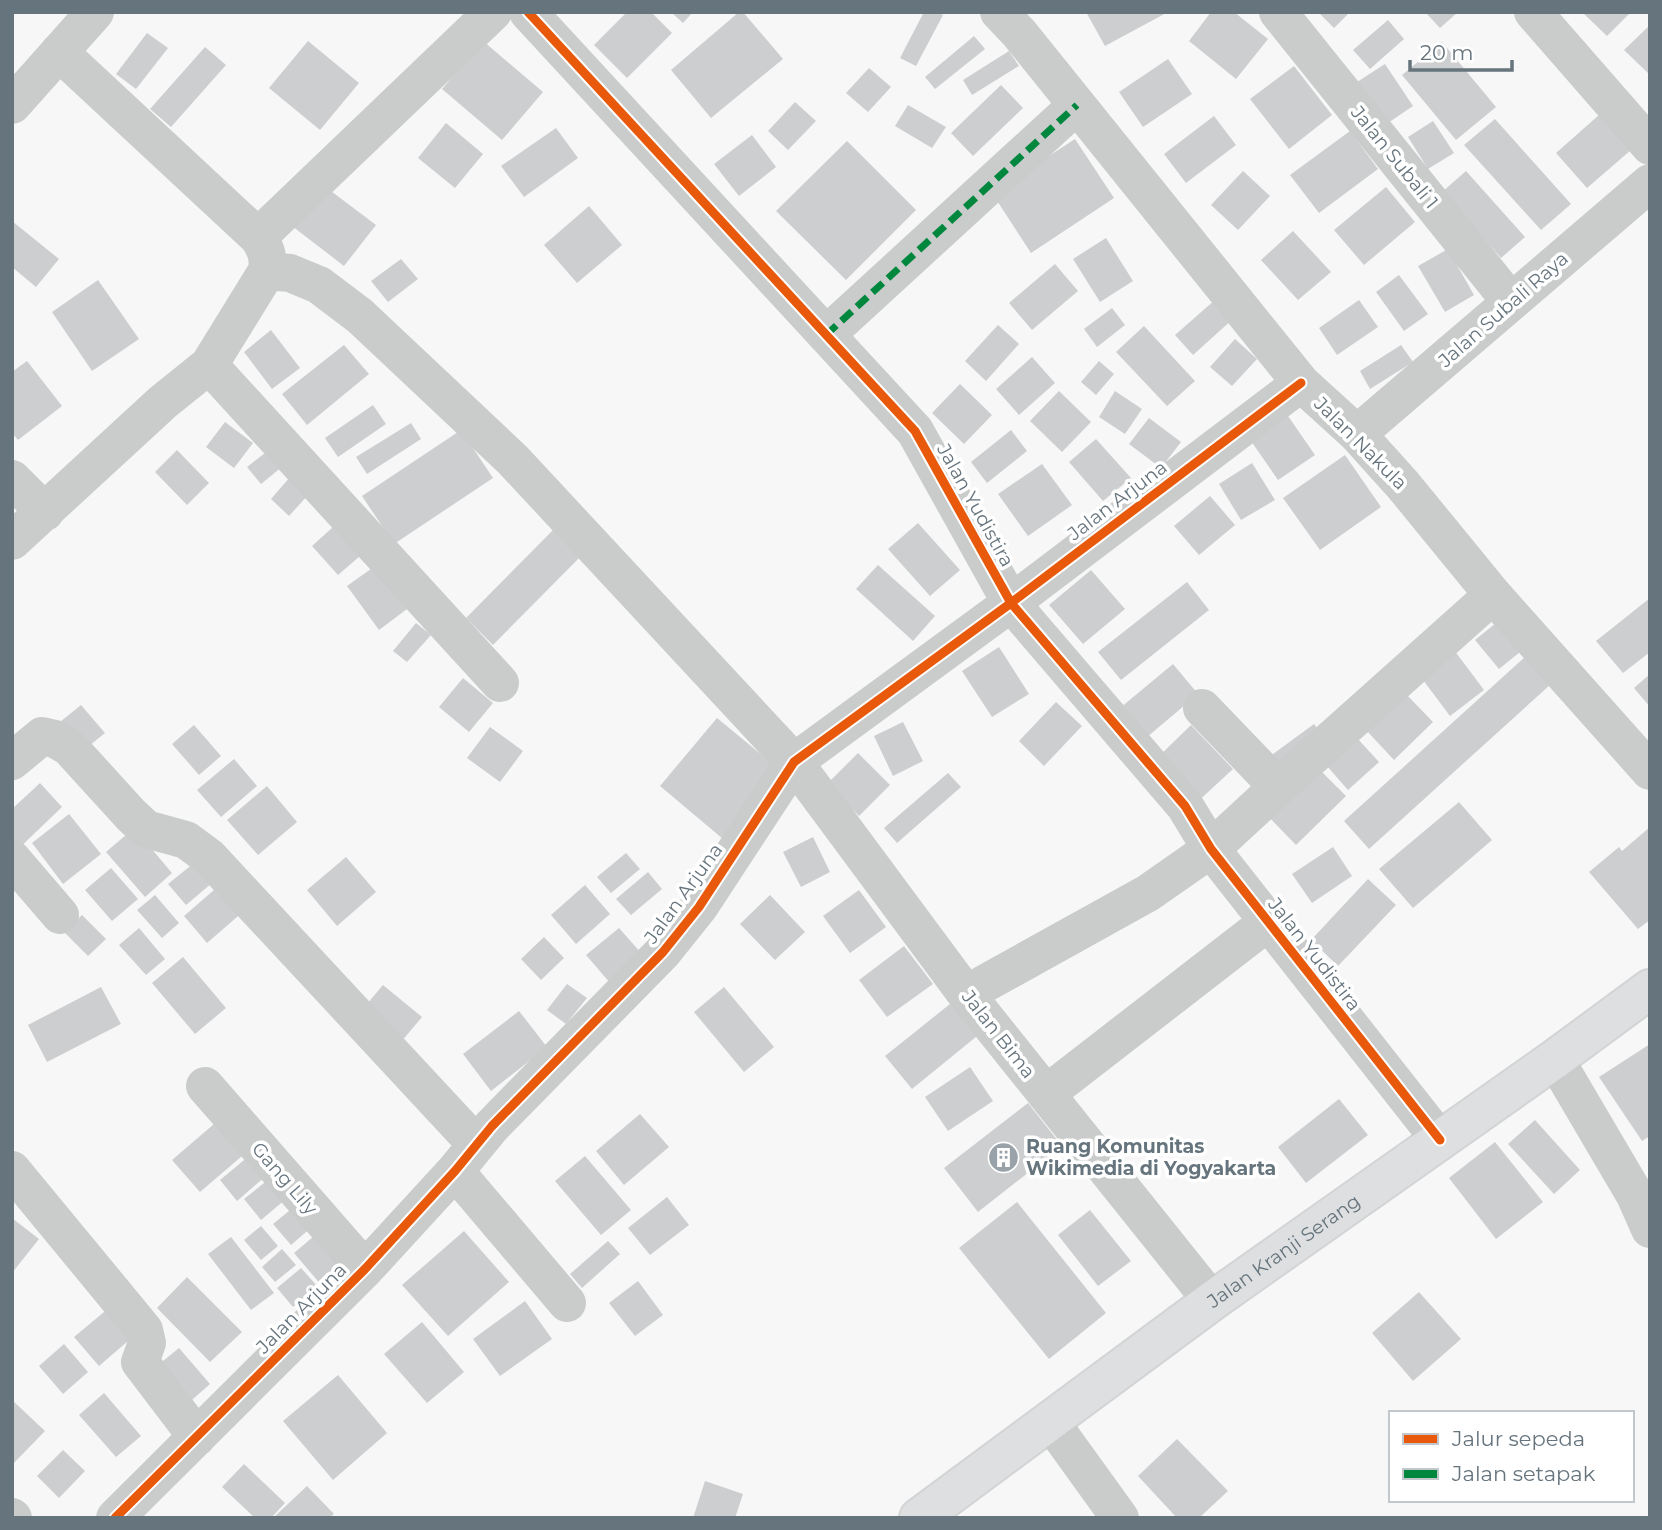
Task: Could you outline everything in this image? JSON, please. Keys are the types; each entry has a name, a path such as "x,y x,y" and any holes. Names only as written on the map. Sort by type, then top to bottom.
{"main road":[{"name":"Jalan Kranji Serang","path":"919,1518 1212,1301 1650,989"}],"street":[{"path":"12,105 95,12"},
{"path":"12,541 163,402 209,365 263,254 493,12"},
{"name":"Jalan Yudistira","path":"528,12 915,431 1011,603 1185,806 1211,849 1440,1140"},
{"name":"Jalan Nakula","path":"999,12 1019,33 1301,383 1357,435 1403,485 1493,595 1650,771"},
{"name":"Jalan Subali 1","path":"1278,12 1511,302"},
{"path":"1533,12 1650,146"},
{"path":"60,52 263,254"},
{"path":"826,335 1077,105"},
{"name":"Jalan Subali Raya","path":"1357,435 1650,183"},
{"name":"Jalan Bima","path":"263,254 290,273 319,285 360,316 513,460 794,762 966,994 1212,1301"},
{"path":"209,365 500,683"},
{"name":"Jalan Arjuna","path":"115,1518 365,1269 492,1126 663,952 699,907 794,762 1011,603 1301,383"},
{"path":"12,479 44,512"},
{"path":"966,994 1148,892 1211,849 1493,595"},
{"path":"1202,708 1278,787"},
{"path":"12,761 42,736 55,739 69,747 146,829 186,840 209,857 465,1157 567,1303"},
{"path":"12,859 60,915"},
{"path":"1046,1094 1268,922"},
{"path":"1555,1059 1635,1195 1650,1229"},
{"name":"Gang Lily","path":"205,1086 365,1269"},
{"path":"12,1170 144,1331 147,1343 140,1362 197,1437"},
{"path":"1050,1421 1120,1518"}],"building":[{"path":"627,12 651,12 672,33 627,78 594,45"},
{"path":"671,12 693,12 683,23"},
{"path":"739,12 743,12 783,59 711,118 671,70"},
{"path":"924,12 943,15 916,66 900,58"},
{"path":"1086,12 1168,12 1105,46"},
{"path":"1211,12 1234,12 1268,39 1236,79 1189,41"},
{"path":"1318,12 1350,12 1334,28"},
{"path":"1425,12 1458,12 1440,28"},
{"path":"1582,12 1631,12 1607,36"},
{"path":"1388,20 1404,39 1370,69 1353,50"},
{"path":"1650,25 1650,75 1624,50"},
{"path":"147,33 168,48 136,89 116,74"},
{"path":"974,36 985,49 935,89 925,77"},
{"path":"308,41 359,83 320,130 269,88"},
{"path":"483,41 543,92 502,140 442,89"},
{"path":"1442,42 1496,107 1456,140 1402,75"},
{"path":"205,47 226,65 171,127 150,109"},
{"path":"1009,51 1019,66 972,95 963,80"},
{"path":"1168,59 1192,94 1143,127 1119,92"},
{"path":"1385,64 1413,106 1385,125 1357,82"},
{"path":"1294,66 1332,115 1289,149 1250,99"},
{"path":"869,68 891,87 868,112 846,93"},
{"path":"1001,85 1023,108 973,156 951,133"},
{"path":"795,102 816,121 788,150 768,131"},
{"path":"908,105 946,127 932,148 895,126"},
{"path":"1599,115 1631,150 1587,188 1556,153"},
{"path":"1214,116 1236,145 1186,183 1164,154"},
{"path":"1495,119 1571,204 1541,230 1464,145"},
{"path":"1433,121 1454,153 1428,169 1408,137"},
{"path":"446,123 483,154 455,188 418,158"},
{"path":"556,128 578,158 524,197 501,166"},
{"path":"1350,131 1378,169 1319,213 1290,175"},
{"path":"752,135 776,167 739,196 714,164"},
{"path":"1075,139 1114,198 1031,253 992,193"},
{"path":"847,141 916,210 846,280 776,211"},
{"path":"1243,171 1270,196 1238,230 1211,205"},
{"path":"1466,171 1525,237 1501,258 1442,192"},
{"path":"323,185 376,225 344,266 292,226"},
{"path":"1386,187 1415,222 1364,265 1334,230"},
{"path":"589,206 622,245 577,283 544,245"},
{"path":"12,221 59,259 36,287 12,267"},
{"path":"1293,231 1331,272 1298,300 1261,260"},
{"path":"1106,238 1133,281 1100,302 1073,259"},
{"path":"1448,249 1474,295 1445,312 1418,266"},
{"path":"401,259 418,279 388,302 371,281"},
{"path":"1055,264 1078,291 1032,330 1009,303"},
{"path":"1399,275 1428,314 1404,331 1376,292"},
{"path":"98,280 139,339 92,371 52,312"},
{"path":"1216,299 1234,318 1193,355 1175,335"},
{"path":"1359,300 1378,327 1337,355 1319,328"},
{"path":"1112,308 1125,325 1097,347 1084,329"},
{"path":"998,325 1019,344 986,381 965,361"},
{"path":"1144,326 1195,381 1167,406 1116,352"},
{"path":"271,330 300,368 272,389 244,352"},
{"path":"1235,339 1257,359 1232,386 1210,367"},
{"path":"344,345 369,374 307,425 282,394"},
{"path":"1401,345 1413,362 1370,389 1360,371"},
{"path":"1032,357 1055,383 1019,415 996,389"},
{"path":"27,361 62,406 18,440 12,433 12,372"},
{"path":"1099,361 1114,374 1096,395 1081,382"},
{"path":"960,384 992,415 964,444 932,413"},
{"path":"1059,391 1091,422 1062,452 1030,421"},
{"path":"1115,391 1142,409 1125,434 1099,417"},
{"path":"373,405 386,424 338,457 325,438"},
{"path":"1288,416 1315,455 1278,480 1251,441"},
{"path":"1149,418 1181,442 1161,468 1129,444"},
{"path":"225,422 253,443 234,468 206,447"},
{"path":"411,423 421,439 367,474 356,457"},
{"path":"461,430 493,478 394,544 362,496"},
{"path":"1011,430 1027,451 987,483 971,462"},
{"path":"1096,439 1131,478 1103,501 1069,462"},
{"path":"274,446 288,462 261,484 247,467"},
{"path":"177,450 209,483 187,505 155,472"},
{"path":"1345,455 1381,507 1320,550 1283,498"},
{"path":"1252,463 1275,500 1241,520 1219,484"},
{"path":"1042,464 1072,505 1028,536 998,494"},
{"path":"290,477 309,494 289,516 271,499"},
{"path":"1210,496 1235,525 1199,555 1174,526"},
{"path":"918,523 960,570 930,596 888,549"},
{"path":"557,526 584,553 493,645 466,618"},
{"path":"333,527 360,556 338,575 312,546"},
{"path":"878,565 935,616 913,641 856,589"},
{"path":"375,566 407,609 379,630 347,586"},
{"path":"1091,570 1125,609 1083,644 1049,605"},
{"path":"1187,582 1209,610 1121,680 1098,652"},
{"path":"1650,598 1650,652 1623,673 1596,641"},
{"path":"1506,615 1530,644 1499,669 1475,640"},
{"path":"416,623 431,635 407,662 393,651"},
{"path":"999,647 1029,694 992,717 962,671"},
{"path":"1454,650 1484,690 1450,716 1420,676"},
{"path":"1526,656 1551,684 1369,849 1344,821"},
{"path":"1173,664 1198,694 1140,743 1114,713"},
{"path":"1650,674 1650,707 1634,688"},
{"path":"463,678 493,703 469,732 439,707"},
{"path":"1405,693 1433,722 1394,760 1366,730"},
{"path":"1056,702 1082,726 1044,766 1019,741"},
{"path":"81,705 105,733 79,754 55,726"},
{"path":"717,718 780,770 723,839 660,786"},
{"path":"903,722 923,761 893,776 874,736"},
{"path":"1314,724 1326,739 1278,777 1262,762"},
{"path":"194,725 221,756 199,775 172,744"},
{"path":"1191,725 1233,769 1194,805 1153,762"},
{"path":"490,727 523,751 500,782 467,758"},
{"path":"1357,738 1379,762 1348,790 1327,766"},
{"path":"858,753 890,785 859,816 827,784"},
{"path":"234,759 257,786 221,817 197,790"},
{"path":"1315,765 1346,796 1296,845 1266,814"},
{"path":"948,773 961,787 897,843 884,828"},
{"path":"40,783 62,807 14,853 12,809"},
{"path":"267,786 297,822 258,855 227,820"},
{"path":"1459,802 1492,840 1413,908 1379,869"},
{"path":"69,814 101,854 63,884 32,843"},
{"path":"1650,827 1650,920 1638,929 1589,872 1619,847 1622,851"},
{"path":"134,828 172,873 145,897 106,852"},
{"path":"813,837 830,872 801,887 783,852"},
{"path":"1333,847 1352,876 1312,903 1292,874"},
{"path":"626,853 640,869 611,893 597,877"},
{"path":"346,857 376,892 337,926 307,890"},
{"path":"194,863 212,883 186,905 168,884"},
{"path":"111,868 138,899 112,921 85,890"},
{"path":"648,872 662,889 631,915 616,899"},
{"path":"1368,879 1396,905 1338,966 1311,940"},
{"path":"222,883 245,910 207,943 184,916"},
{"path":"585,885 610,914 576,944 551,915"},
{"path":"859,890 886,927 850,953 823,916"},
{"path":"155,895 179,923 162,938 137,910"},
{"path":"770,895 805,932 775,960 740,924"},
{"path":"82,915 106,939 88,956 64,932"},
{"path":"139,928 165,959 146,975 119,945"},
{"path":"619,928 650,963 617,991 586,955"},
{"path":"544,937 564,958 541,980 521,959"},
{"path":"904,946 933,984 887,1017 859,980"},
{"path":"183,957 226,1008 195,1034 152,983"},
{"path":"567,984 587,998 566,1024 547,1010"},
{"path":"383,985 422,1017 401,1042 362,1010"},
{"path":"101,987 121,1024 47,1062 28,1025"},
{"path":"724,987 774,1047 744,1072 694,1012"},
{"path":"955,1000 982,1032 912,1089 885,1056"},
{"path":"519,1011 547,1047 491,1091 463,1054"},
{"path":"1650,1044 1650,1136 1642,1141 1599,1077"},
{"path":"970,1067 993,1101 948,1131 925,1097"},
{"path":"1339,1099 1368,1135 1306,1183 1278,1147"},
{"name":"Ruang Komunitas Wikimedia di Yogyakarta","path":"1028,1103 1062,1146 978,1212 944,1168"},
{"path":"640,1114 669,1147 624,1185 596,1151"},
{"path":"1535,1120 1580,1170 1554,1194 1508,1144"},
{"path":"214,1124 242,1156 200,1192 172,1160"},
{"path":"1495,1142 1543,1202 1496,1239 1449,1178"},
{"path":"249,1156 266,1176 237,1201 220,1180"},
{"path":"585,1156 631,1210 601,1235 555,1181"},
{"path":"269,1179 286,1199 261,1220 244,1199"},
{"path":"667,1197 689,1225 650,1255 628,1228"},
{"path":"1017,1202 1106,1313 1049,1359 959,1248"},
{"path":"295,1206 313,1226 291,1245 273,1224"},
{"path":"1090,1210 1131,1261 1098,1286 1058,1235"},
{"path":"12,1218 39,1239 12,1273"},
{"path":"261,1226 278,1246 261,1260 244,1240"},
{"path":"320,1231 354,1271 328,1293 294,1253"},
{"path":"464,1231 509,1282 448,1336 402,1285"},
{"path":"231,1237 274,1293 251,1310 208,1254"},
{"path":"608,1241 620,1254 582,1288 570,1274"},
{"path":"282,1249 296,1265 275,1282 262,1267"},
{"path":"301,1268 318,1287 293,1307 277,1288"},
{"path":"187,1277 242,1332 210,1362 157,1308"},
{"path":"638,1281 663,1315 635,1336 609,1303"},
{"path":"1419,1292 1461,1339 1413,1381 1372,1333"},
{"path":"525,1301 552,1339 500,1376 473,1339"},
{"path":"110,1307 135,1335 99,1366 74,1337"},
{"path":"422,1322 464,1372 427,1403 384,1354"},
{"path":"64,1344 88,1372 63,1394 39,1366"},
{"path":"179,1348 210,1384 184,1407 152,1370"},
{"path":"338,1375 387,1433 333,1480 283,1421"},
{"path":"104,1393 141,1436 116,1457 79,1415"},
{"path":"12,1400 45,1431 12,1465"},
{"path":"1177,1439 1228,1491 1199,1518 1177,1518 1138,1476"},
{"path":"63,1450 85,1471 59,1498 37,1476"},
{"path":"244,1464 285,1503 271,1518 255,1518 222,1487"},
{"path":"705,1481 743,1494 735,1518 693,1518"},
{"path":"307,1486 334,1514 329,1518 273,1518"}],"marked path":[{"path":"826,335 1077,105"}],"cycle path":[{"path":"528,12 915,431 1011,603 1185,806 1211,849 1440,1140"},
{"path":"115,1518 365,1269 455,1171 492,1126 663,952 699,907 794,762 1011,603 1301,383"}],"place":[{"name":"Ruang Komunitas Wikimedia di Yogyakarta","path":"1003,1157"}]}
